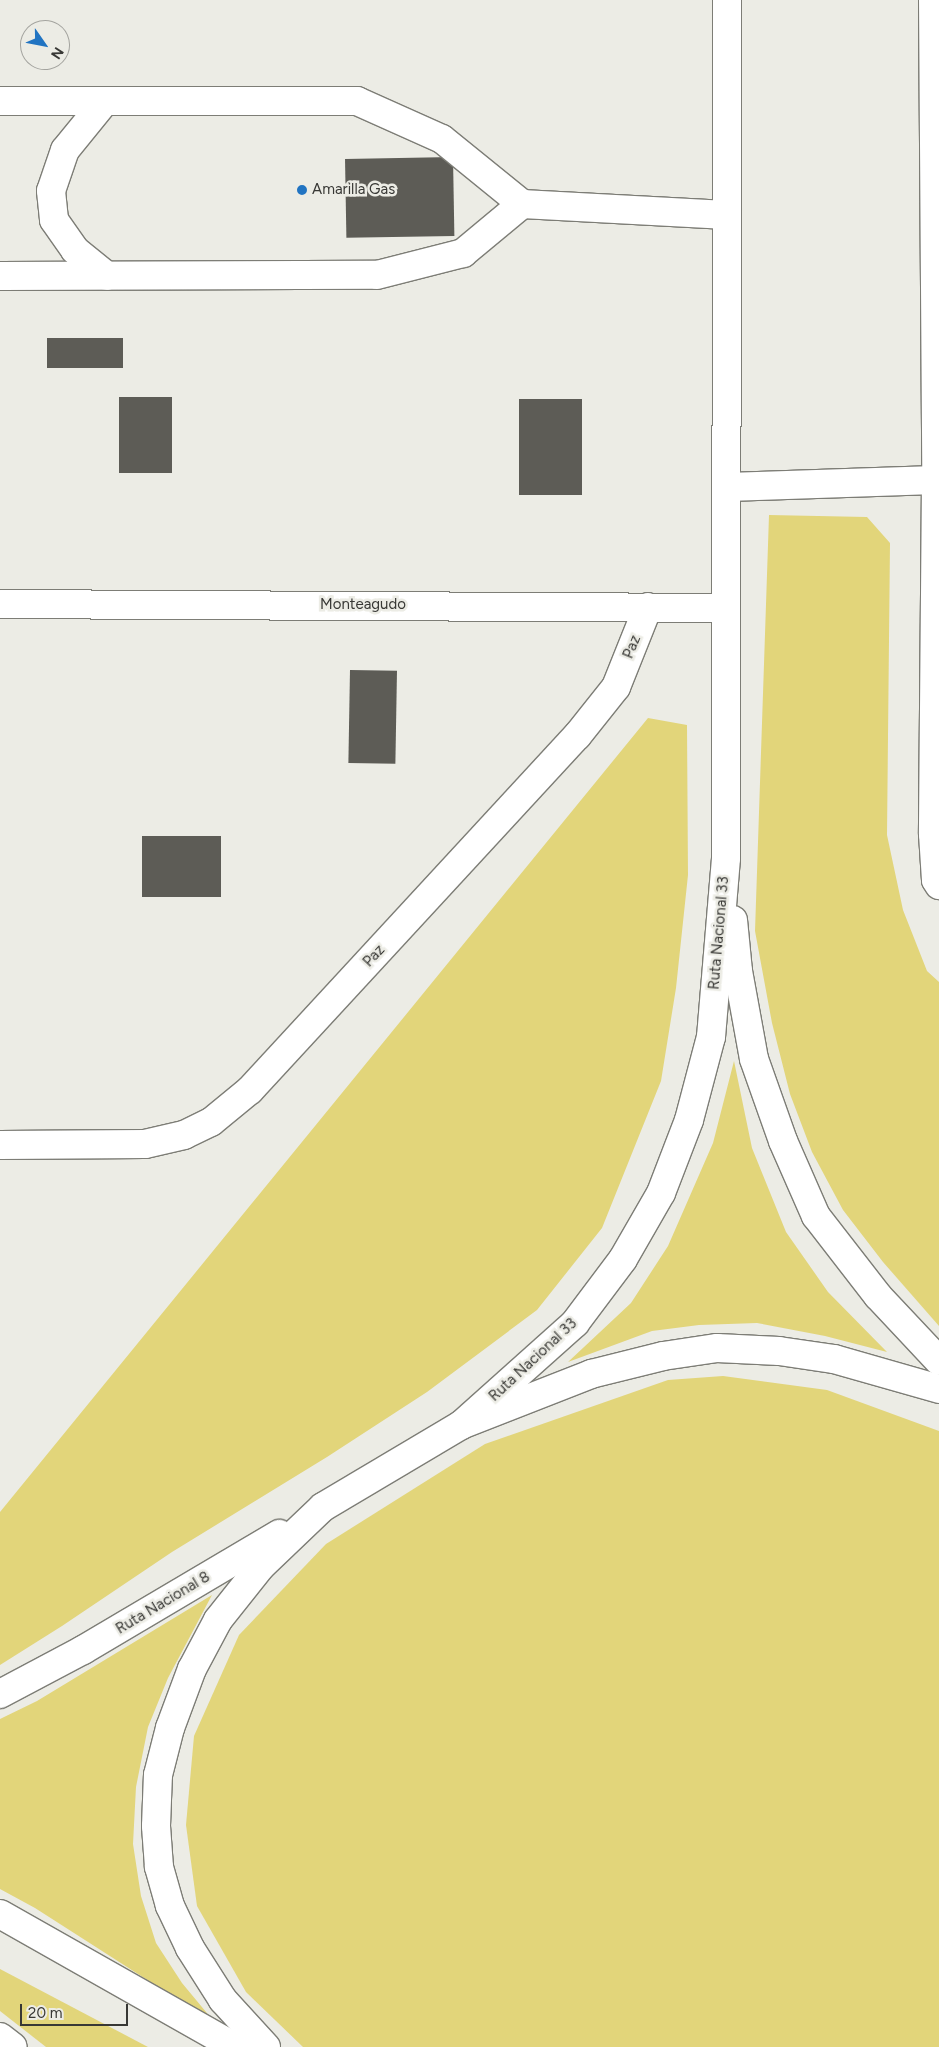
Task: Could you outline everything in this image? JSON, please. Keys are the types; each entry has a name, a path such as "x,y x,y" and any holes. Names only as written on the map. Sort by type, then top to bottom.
{"main road":[{"path":"726,858 727,0"},
{"path":"933,0 936,480 933,834 936,880 939,885"},
{"path":"0,102 357,101 442,139 522,204 727,214"},
{"path":"105,102 65,150 50,191 54,220 75,250 107,276"},
{"path":"0,276 377,275 463,253 522,204"},
{"path":"727,487 936,480"},
{"name":"Monteagudo","path":"0,604 726,608"},
{"name":"Paz","path":"0,1145 145,1144 184,1136 211,1122 250,1090 577,736 616,687 648,607"},
{"name":"Ruta Nacional 33","path":"726,858 738,971 754,1059 783,1141 816,1216 878,1296 939,1361"},
{"name":"Ruta Nacional 33","path":"461,1425 575,1323 623,1259 661,1193 689,1120 711,1037 726,858"},
{"path":"266,2047 223,2000 190,1948 170,1906 159,1867 156,1826 158,1775 170,1728 192,1669 218,1620 261,1566 323,1507 461,1425 591,1374 663,1356 717,1348 779,1350 834,1359 939,1389"},
{"name":"Ruta Nacional 8","path":"0,1694 83,1650 323,1507"},
{"path":"0,1914 235,2047"},
{"path":"0,2037 13,2047"}],"shaded area":[{"path":"769,515 867,517 890,543 887,835 903,910 927,971 939,982 939,1326 883,1262 843,1210 812,1152 790,1094 772,1023 755,931"},
{"path":"648,718 687,725 688,875 676,988 661,1081 602,1228 537,1310 427,1392 327,1457 172,1552 0,1665 0,1512"},
{"path":"734,1061 752,1148 786,1232 828,1292 887,1352 825,1336 757,1323 699,1325 652,1331 568,1362 631,1303 668,1246 713,1143"},
{"path":"723,1376 827,1390 939,1431 939,2047 303,2047 246,1992 197,1906 186,1825 194,1736 239,1635 326,1544 485,1444 668,1380"},
{"path":"212,1595 168,1678 148,1727 136,1787 133,1844 141,1896 156,1943 182,1983 216,2024 35,1908 0,1889 0,1719 37,1701"},
{"path":"0,1969 148,2047 46,2047 0,2011"}],"building":[{"path":"453,157 454,236 346,238 345,159"},
{"path":"47,338 123,338 123,368 47,368"},
{"path":"119,397 172,397 172,473 119,473"},
{"path":"519,399 582,399 582,495 519,495"},
{"path":"350,670 397,671 395,764 348,763"},
{"path":"142,836 221,836 221,897 142,897"}],"place":[{"name":"Amarilla Gas","path":"302,190"}]}
